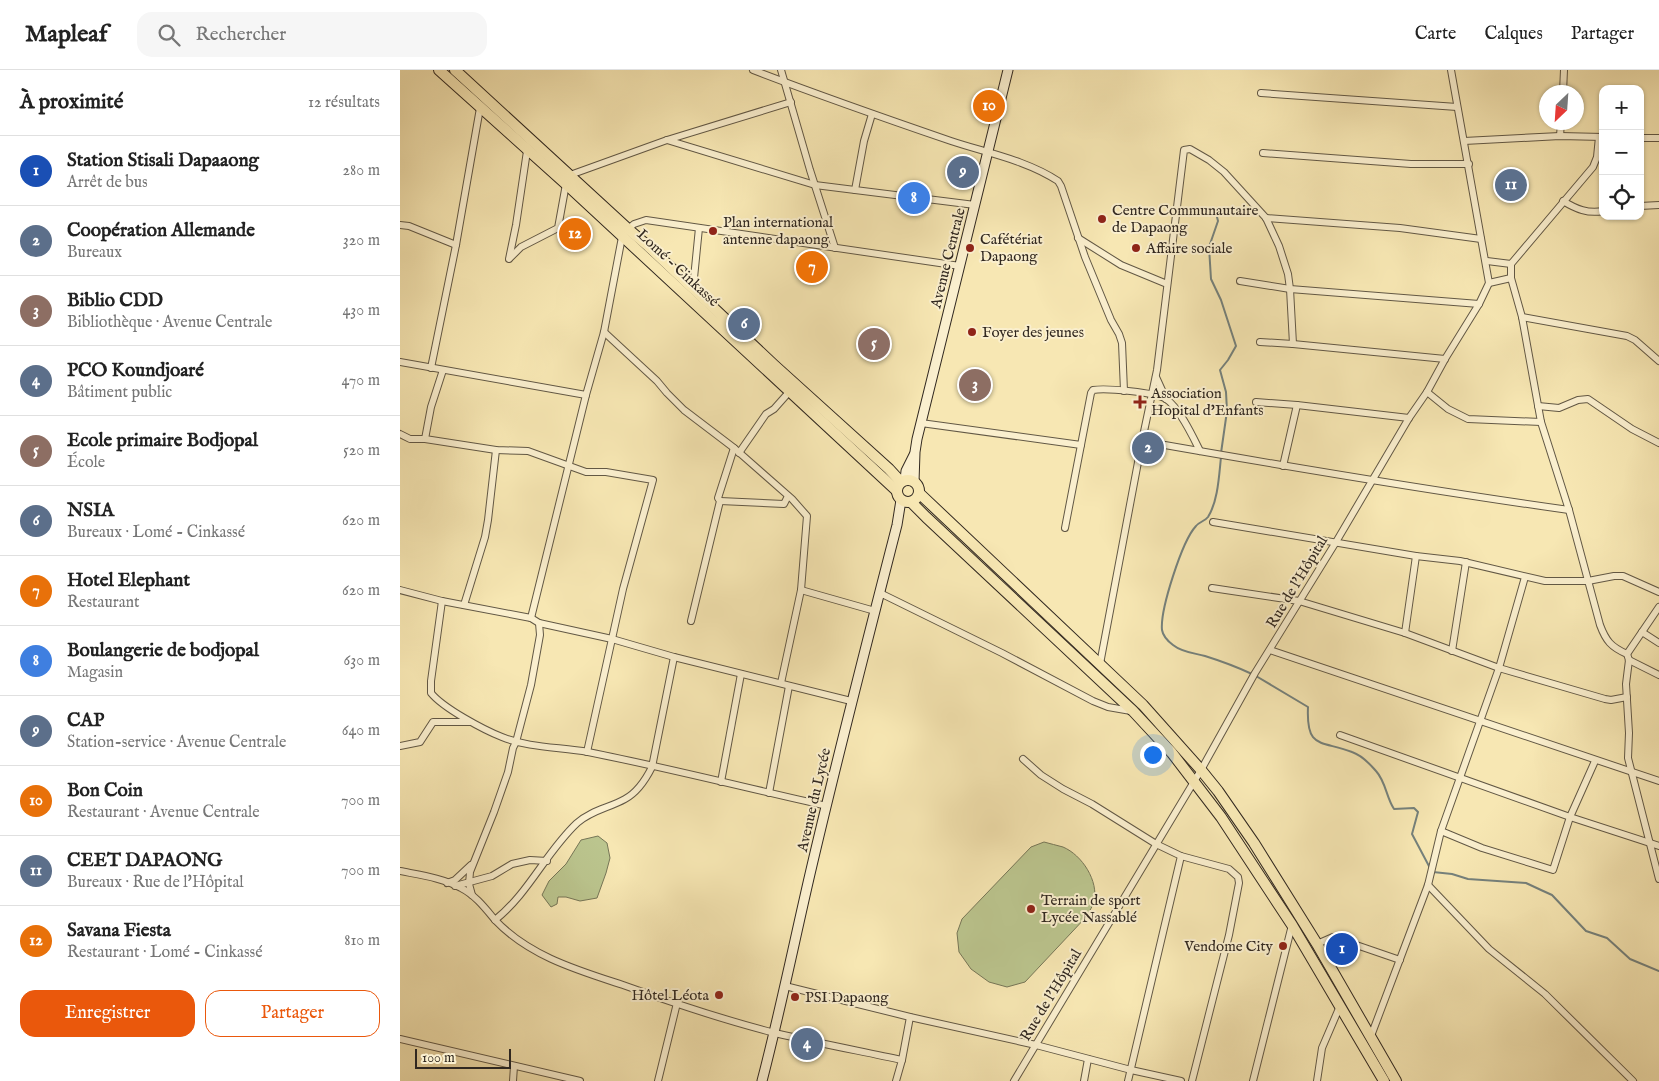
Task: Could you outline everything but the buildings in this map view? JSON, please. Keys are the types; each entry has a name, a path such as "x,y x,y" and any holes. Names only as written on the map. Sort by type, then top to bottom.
{"highway":[{"name":"Lomé - Cinkassé","path":"439,70 527,151 568,180"},
{"name":"Lomé - Cinkassé","path":"455,70 568,180 771,368 904,483"},
{"name":"Lomé - Cinkassé","path":"625,233 693,288 771,368 790,391 904,483"},
{"path":"1385,1078 1371,1036 1317,944 1254,843 1218,791 1156,719 1100,664 919,493 918,487 904,483 896,494 926,516 1133,712 1172,753 1245,852 1292,925 1385,1078 1396,1081"},
{"path":"907,501 916,498 919,493"}],"main road":[{"name":"Avenue Centrale","path":"904,483 915,452 1008,70"},
{"name":"Avenue du Lycée","path":"762,1081 786,986 851,701 897,526 907,501"}],"street":[{"path":"753,70 872,114 1020,162 1058,181 1078,238 1119,334 1124,391"},
{"path":"781,70 835,248"},
{"path":"1451,70 1487,261 1489,283 1511,278"},
{"path":"1563,85 1564,70"},
{"path":"1261,93 1457,107"},
{"path":"527,151 509,259 521,247 558,228 568,180 667,140 791,102"},
{"path":"431,368 456,245 480,108"},
{"path":"855,190 864,141 872,114"},
{"path":"1560,130 1560,136"},
{"path":"1464,141 1560,136 1599,137"},
{"path":"1644,138 1659,138"},
{"path":"667,140 815,185 975,205"},
{"path":"1599,147 1593,167 1511,264 1511,278 1522,317 1541,422 1569,510 1604,637 1615,649 1659,675"},
{"path":"1100,664 1156,377 1184,150 1190,149 1209,160 1224,172 1266,218 1286,266 1290,289 1293,344"},
{"path":"1263,153 1411,164 1469,164"},
{"path":"1563,201 1580,210 1592,212 1599,211"},
{"path":"1644,206 1659,205"},
{"path":"1266,218 1400,228 1482,239"},
{"path":"531,618 568,465 604,332 625,233 634,224 646,220 960,266"},
{"path":"400,225 409,226 456,245"},
{"path":"693,288 699,228"},
{"path":"1078,238 1122,265 1167,284"},
{"path":"1487,261 1511,264"},
{"path":"1240,282 1290,289 1479,304"},
{"name":"Rue de l'Hôpital","path":"1014,1081 1201,770 1254,675 1336,542 1409,418 1427,392 1479,304 1489,283"},
{"path":"1522,317 1627,336 1635,340 1659,361"},
{"path":"604,332 657,380 667,394 684,410 737,451 788,496 807,516 801,590 781,683"},
{"path":"1260,342 1445,359"},
{"path":"400,362 586,395"},
{"path":"425,440 430,407 443,370"},
{"path":"1156,377 1166,399 1183,418 1200,451"},
{"path":"1064,528 1091,391 1094,389 1124,391 1166,399"},
{"path":"691,621 720,501 718,498 737,451 766,414 774,409 790,391"},
{"path":"1427,392 1453,412 1468,419 1541,422"},
{"path":"1538,406 1559,408 1578,400 1588,399 1632,429 1659,442"},
{"path":"1256,402 1409,418"},
{"path":"1283,466 1297,405"},
{"path":"921,424 1080,445"},
{"path":"400,434 410,439 496,450 532,451 586,472 606,472 653,480 623,589 588,752"},
{"path":"1142,441 1283,466 1569,510"},
{"path":"464,605 486,529 496,450"},
{"path":"720,501 784,504 788,496"},
{"path":"1212,522 1416,556 1466,562 1545,581 1588,581 1623,576 1659,592"},
{"path":"1404,633 1416,556"},
{"path":"1452,651 1466,562"},
{"path":"1371,1036 1428,886 1441,831 1499,668 1525,577"},
{"path":"1212,588 1300,601 1404,633 1499,668 1605,699 1611,700 1627,697"},
{"path":"400,590 442,601 531,618 538,623 612,639 674,657 851,701"},
{"path":"801,590 875,611"},
{"path":"880,593 1002,653 1093,701 1108,707 1133,712"},
{"path":"442,601 431,693 444,705 471,722 501,737 516,742 588,752 826,806"},
{"path":"1659,608 1642,632 1628,657 1626,676 1628,748 1631,772 1659,879"},
{"path":"472,896 469,882 470,872 508,772 512,748 516,742 530,685 540,635 538,623"},
{"path":"1642,632 1659,643"},
{"path":"1270,650 1659,781"},
{"path":"495,920 509,909 578,822 598,809 626,799 644,781 652,767 674,657"},
{"path":"720,782 741,674"},
{"path":"769,793 789,686"},
{"path":"400,746 420,742 433,722 471,722"},
{"path":"1340,735 1570,817 1659,846"},
{"path":"1023,759 1041,775 1062,789 1092,804 1156,844 1182,856 1229,869 1238,877 1239,883 1229,935 1192,1081"},
{"path":"1441,831 1491,851 1553,870 1570,817 1595,761"},
{"path":"1128,1081 1182,856"},
{"path":"455,886 492,876 512,864 530,860 547,861"},
{"path":"447,883 455,880 474,862"},
{"path":"400,871 455,886 472,896 512,936 525,945 548,957 599,977 774,1032 902,1060"},
{"path":"1428,886 1488,949 1545,994 1633,1081"},
{"path":"1253,1081 1292,925"},
{"path":"1317,944 1333,937 1400,960"},
{"path":"786,986 1181,1081"},
{"path":"658,1081 677,1003"},
{"path":"1318,1081 1322,1048 1340,1006"},
{"path":"896,1081 910,1017"},
{"path":"400,1039 580,1081"},
{"path":"1084,1081 1088,1059"},
{"path":"513,1081 514,1066"}],"green space":[{"path":"598,836 607,843 610,858 597,898 580,901 558,897 557,904 551,907 542,895 549,881 566,864 581,840"},
{"name":"Terrain de sport Lycée Nassablé","path":"1044,842 1063,847 1077,856 1082,862 1088,870 1094,886 1093,904 1087,916 1025,982 1007,987 989,982 971,969 959,952 957,933 962,919 1031,847"}],"waterway":[{"path":"1215,209 1218,221 1209,247 1211,279 1221,300 1236,346 1220,370 1226,392 1227,411 1221,453"},
{"path":"1221,457 1218,488 1214,504 1208,517 1196,526 1184,546 1164,607 1162,630 1168,641 1181,650 1217,660 1252,674"},
{"path":"1256,676 1308,707 1310,730 1313,737 1318,741 1362,757 1379,775 1394,809 1414,808 1418,812 1412,834 1430,868"},
{"path":"1433,872 1452,874 1468,879 1526,883 1552,895 1586,931 1607,938 1630,959 1659,971"}],"place":[{"name":"Bon Coin","path":"989,106"},
{"name":"CAP","path":"963,172"},
{"name":"CEET DAPAONG","path":"1511,185"},
{"name":"Boulangerie de bodjopal","path":"914,198"},
{"name":"Centre Communautaire de Dapaong","path":"1102,219"},
{"name":"Plan international antenne dapaong","path":"713,231"},
{"name":"Savana Fiesta","path":"575,234"},
{"name":"Cafétériat Dapaong","path":"970,248"},
{"name":"Affaire sociale","path":"1136,248"},
{"name":"Hotel Elephant","path":"812,267"},
{"name":"NSIA","path":"744,324"},
{"name":"Foyer des jeunes","path":"972,332"},
{"name":"Ecole primaire Bodjopal","path":"874,344"},
{"name":"Biblio CDD","path":"975,385"},
{"name":"Association Hopital d'Enfants","path":"1140,402"},
{"name":"Coopération Allemande","path":"1148,448"},
{"name":"Terrain de sport Lycée Nassablé","path":"1031,909"},
{"name":"Vendome City","path":"1283,946"},
{"name":"Station Stisali Dapaaong","path":"1342,949"},
{"name":"Hôtel Léota","path":"719,995"},
{"name":"PSI Dapaong","path":"795,997"},
{"name":"PCO Koundjoaré","path":"807,1044"}]}
